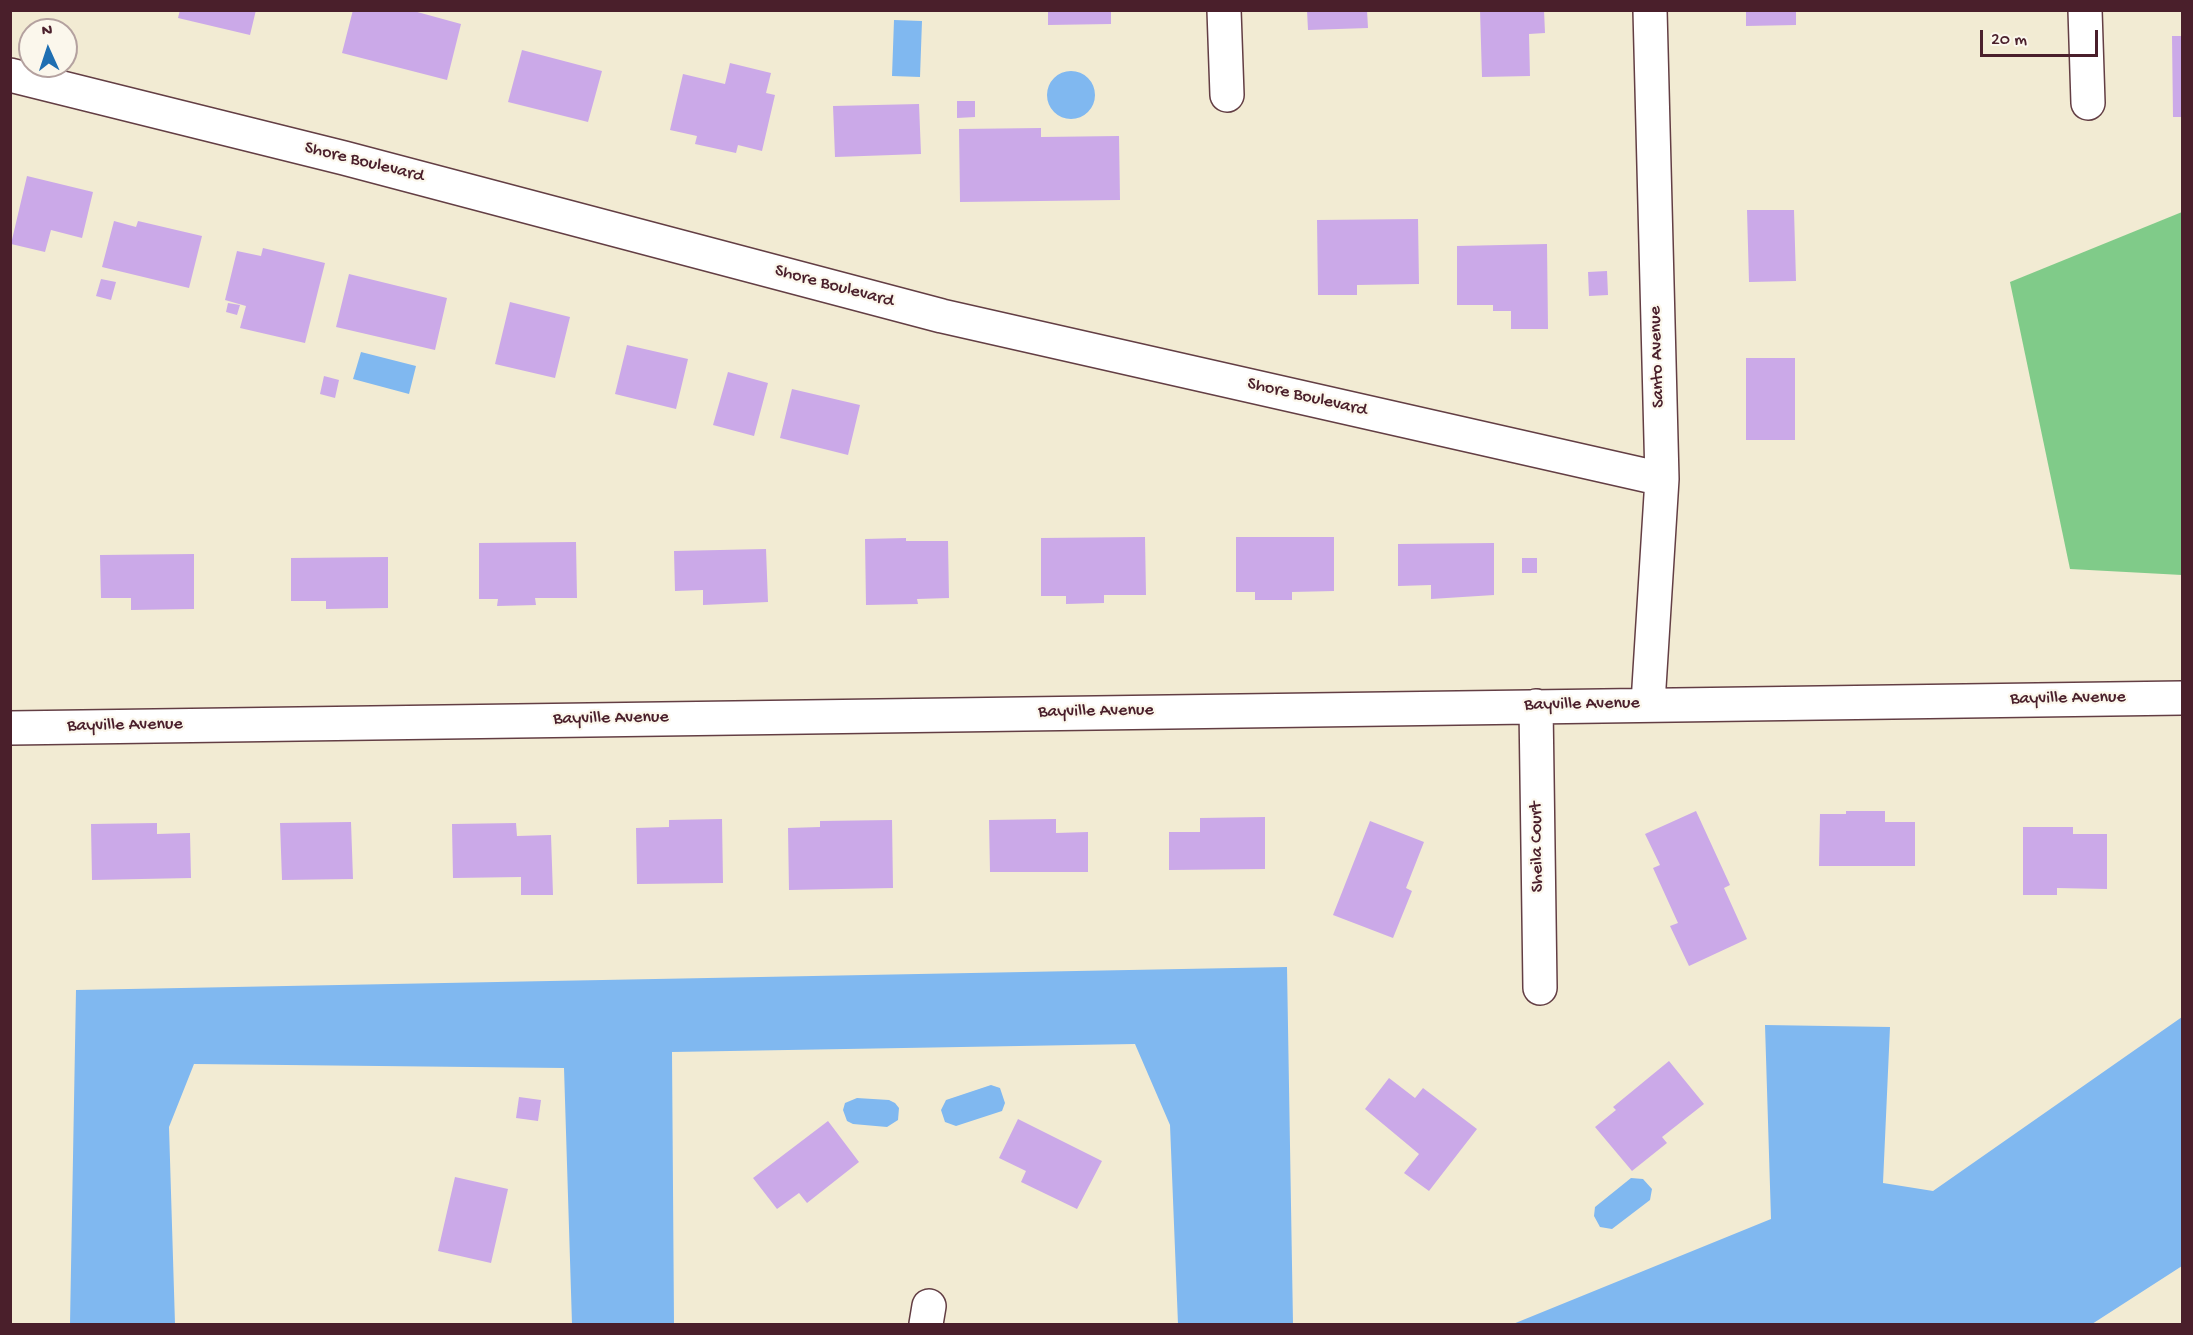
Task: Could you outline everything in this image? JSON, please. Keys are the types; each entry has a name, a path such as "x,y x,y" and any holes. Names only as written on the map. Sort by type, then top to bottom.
{"street":[{"path":"1224,10 1227,95"},
{"name":"Santo Avenue","path":"1648,703 1662,479 1650,10"},
{"path":"2085,10 2088,103"},
{"name":"Shore Boulevard","path":"10,75 344,158 942,316 1662,479"},
{"name":"Bayville Avenue","path":"10,728 1648,703 2182,698"},
{"name":"Sheila Court","path":"1536,706 1540,988"}],"green space":[{"path":"2182,212 2182,575 2070,569 2010,282"}],"water":[{"path":"894,20 922,21 920,77 892,76"},
{"path":"1071,71 1088,78 1095,95 1088,112 1071,119 1054,112 1047,95 1054,78"},
{"path":"361,352 416,366 409,394 353,379"},
{"path":"1287,967 1293,1324 1178,1324 1170,1125 1135,1044 672,1052 674,1324 572,1324 564,1068 194,1064 169,1127 175,1324 70,1324 76,990"},
{"path":"2182,1017 2182,1266 2092,1324 1513,1324 1771,1219 1765,1025 1890,1027 1883,1183 1933,1191"},
{"path":"991,1085 1000,1088 1005,1103 1002,1111 956,1126 945,1122 941,1110 946,1100"},
{"path":"857,1098 889,1100 895,1103 899,1108 898,1120 887,1127 853,1124 847,1121 843,1110 845,1103"},
{"path":"1631,1178 1643,1179 1652,1189 1650,1200 1612,1229 1600,1227 1594,1216 1595,1207"}],"building":[{"path":"180,10 256,10 250,35 178,18"},
{"path":"353,10 410,10 461,24 447,80 342,53"},
{"path":"1048,10 1111,10 1111,24 1048,25"},
{"path":"1307,10 1367,10 1368,28 1308,30"},
{"path":"1480,10 1544,10 1545,33 1529,34 1530,76 1482,77"},
{"path":"1746,10 1796,10 1796,25 1746,26"},
{"path":"2172,36 2182,36 2182,117 2173,117"},
{"path":"522,50 602,71 588,122 508,102"},
{"path":"730,63 771,73 766,93 775,95 762,151 738,145 736,153 695,144 697,136 670,130 683,74 725,84"},
{"path":"957,101 975,101 975,117 957,118"},
{"path":"919,104 921,154 835,157 833,106"},
{"path":"1041,128 1041,137 1119,136 1120,200 960,202 959,129"},
{"path":"27,176 93,192 82,238 51,230 45,252 11,244"},
{"path":"1747,210 1794,210 1796,281 1749,282"},
{"path":"1418,219 1419,284 1357,285 1357,295 1318,295 1317,220"},
{"path":"114,221 136,227 138,221 202,236 189,288 102,267"},
{"path":"1547,244 1548,329 1511,329 1511,311 1493,311 1493,305 1457,305 1457,246"},
{"path":"263,248 325,263 305,343 240,328 246,306 225,300 237,251 261,256"},
{"path":"1607,271 1608,295 1589,296 1588,272"},
{"path":"349,274 447,298 435,350 336,327"},
{"path":"101,279 116,282 111,300 96,296"},
{"path":"510,302 570,317 555,378 495,364"},
{"path":"228,303 240,305 237,315 226,312"},
{"path":"627,345 688,359 676,409 615,394"},
{"path":"1746,358 1795,358 1795,440 1746,440"},
{"path":"728,372 768,383 754,436 713,425"},
{"path":"324,376 339,380 335,398 320,394"},
{"path":"792,389 860,405 848,455 780,438"},
{"path":"1145,537 1146,595 1104,595 1104,603 1066,604 1066,596 1041,596 1041,538"},
{"path":"1236,537 1334,537 1334,591 1292,592 1292,600 1255,600 1255,592 1236,592"},
{"path":"906,538 906,541 948,541 949,598 917,599 918,604 866,605 865,539"},
{"path":"576,542 577,598 535,598 536,605 497,606 498,599 479,599 479,543"},
{"path":"1494,543 1494,595 1431,599 1431,585 1398,586 1398,544"},
{"path":"766,549 768,602 703,605 703,590 675,591 674,551"},
{"path":"194,554 194,609 131,610 131,598 101,598 100,555"},
{"path":"388,557 388,608 326,609 326,601 291,601 291,558"},
{"path":"1522,558 1537,558 1537,573 1522,573"},
{"path":"1696,811 1730,885 1724,888 1747,939 1689,966 1670,926 1678,923 1653,868 1660,865 1645,834"},
{"path":"1846,811 1885,811 1885,822 1915,822 1915,866 1819,866 1820,814 1846,814"},
{"path":"1265,817 1265,869 1169,870 1169,832 1200,832 1200,818"},
{"path":"722,819 723,883 637,884 636,828 669,827 669,820"},
{"path":"1056,819 1056,833 1088,832 1088,872 990,872 989,820"},
{"path":"892,820 893,888 789,890 788,828 820,827 820,821"},
{"path":"1370,821 1424,842 1406,888 1412,891 1393,938 1333,915"},
{"path":"351,822 353,879 282,880 280,823"},
{"path":"157,823 157,834 190,833 191,878 92,880 91,824"},
{"path":"516,823 517,836 551,835 553,895 521,895 521,877 453,878 452,824"},
{"path":"2023,827 2073,827 2073,834 2107,834 2107,889 2057,888 2057,895 2023,895"},
{"path":"1669,1061 1704,1104 1662,1137 1667,1143 1632,1171 1595,1127 1616,1110 1613,1107"},
{"path":"1389,1078 1415,1098 1423,1088 1477,1129 1429,1191 1404,1173 1419,1154 1365,1109"},
{"path":"519,1097 541,1100 538,1121 516,1118"},
{"path":"1018,1119 1102,1161 1077,1209 1021,1182 1026,1171 999,1158"},
{"path":"828,1121 859,1162 807,1203 799,1193 777,1209 753,1178"},
{"path":"455,1177 508,1189 491,1263 438,1251"}]}
